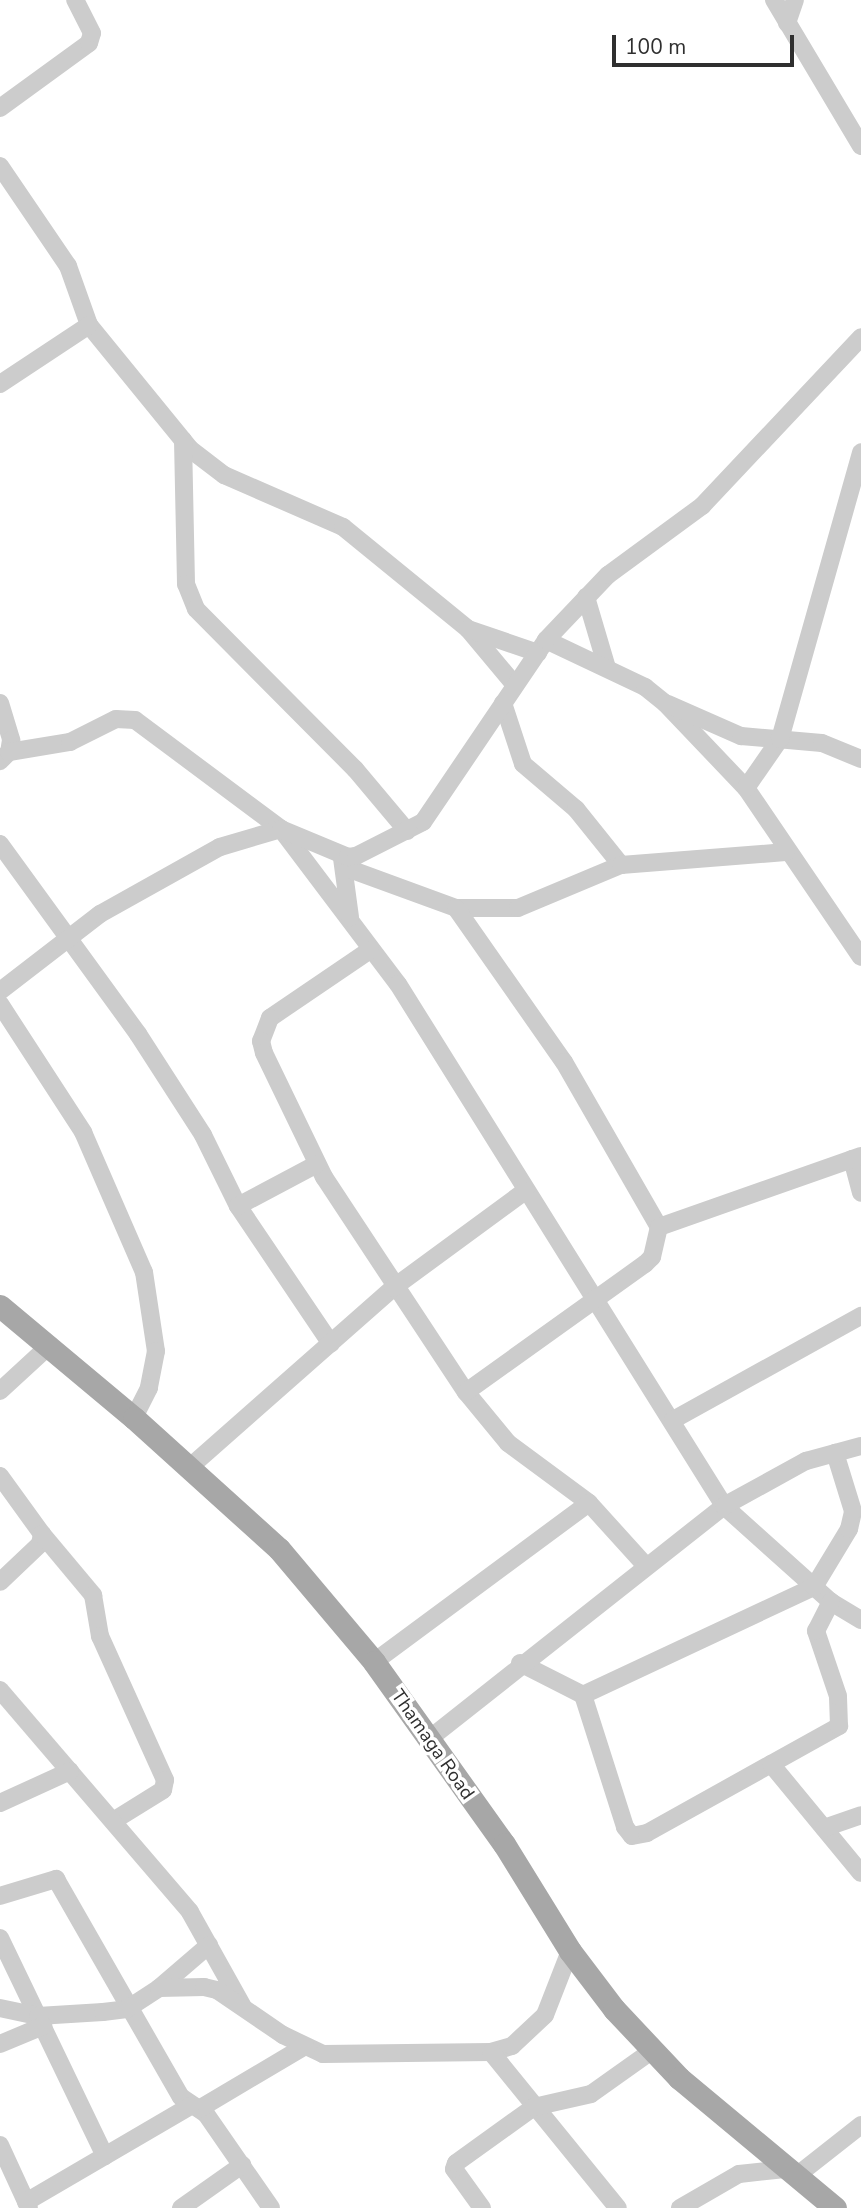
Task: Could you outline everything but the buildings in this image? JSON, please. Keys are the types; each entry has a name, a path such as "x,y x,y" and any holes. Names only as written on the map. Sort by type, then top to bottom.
{"main road":[{"name":"Thamaga Road","path":"0,1307 50,1345 279,1549 374,1662 504,1844 570,1951 653,2050 790,2173 835,2208"}],"street":[{"path":"0,108 89,43 92,33 75,0"},
{"path":"774,0 861,146"},
{"path":"787,23 794,0"},
{"path":"0,166 6,187 68,266 89,325 183,440 224,475 343,527 468,629 514,684"},
{"path":"0,384 89,325"},
{"path":"343,861 366,853 407,831 435,809 514,684 586,597 608,575 702,506 802,395 861,337"},
{"path":"183,440 186,584 196,609 355,769 407,831"},
{"path":"746,788 780,739 861,452"},
{"path":"586,597 607,668"},
{"path":"468,629 542,647 607,668 665,703 741,736 822,743 861,759"},
{"path":"0,703 11,740 4,756"},
{"path":"503,703 523,764 576,809 621,864"},
{"path":"665,703 746,788 785,852 861,957"},
{"path":"4,756 70,742 116,719 135,720 281,829 343,861 456,908 518,908 621,864 785,852"},
{"path":"281,829 398,984 524,1191 673,1420 723,1506 831,1602 861,1619"},
{"path":"0,991 69,936 180,867 220,847 281,829"},
{"path":"0,844 69,936 203,1135 238,1206 331,1344"},
{"path":"343,861 351,920"},
{"path":"456,908 571,1072 659,1227 652,1258 466,1392"},
{"path":"370,950 270,1018 264,1029 264,1053 317,1164 393,1287 466,1392 508,1443 589,1503 645,1565"},
{"path":"0,1004 83,1132 144,1272 156,1350 149,1388 134,1418"},
{"path":"659,1227 856,1157 861,1193"},
{"path":"238,1206 317,1164"},
{"path":"190,1467 393,1287 524,1191"},
{"path":"673,1420 861,1316"},
{"path":"0,1391 50,1345"},
{"path":"429,1739 520,1663 723,1506 806,1461 861,1446"},
{"path":"583,1695 814,1587 857,1513 835,1453"},
{"path":"0,1476 42,1534 93,1595 100,1636 165,1780 163,1790 113,1821"},
{"path":"374,1662 589,1503"},
{"path":"0,1582 40,1544 42,1534"},
{"path":"520,1663 583,1695 625,1827 632,1836 647,1833 841,1723 838,1696 816,1631 831,1602"},
{"path":"0,1690 190,1912 244,2008"},
{"path":"771,1764 861,1873"},
{"path":"0,1802 70,1771"},
{"path":"824,1828 861,1815"},
{"path":"0,1896 56,1879 127,2009 195,2107 242,2165 271,2208"},
{"path":"0,1938 105,2156"},
{"path":"0,2044 41,2021 127,2009 159,1988 209,1945"},
{"path":"159,1988 204,1987 305,2046 340,2056 491,2052 512,2046 545,2015 570,1951"},
{"path":"0,2008 41,2021"},
{"path":"0,2145 27,2205 105,2156 305,2046"},
{"path":"482,2208 454,2165 534,2107 592,2094 653,2050"},
{"path":"491,2052 618,2208"},
{"path":"681,2208 739,2174 790,2173 861,2125"},
{"path":"181,2208 242,2165"}]}
